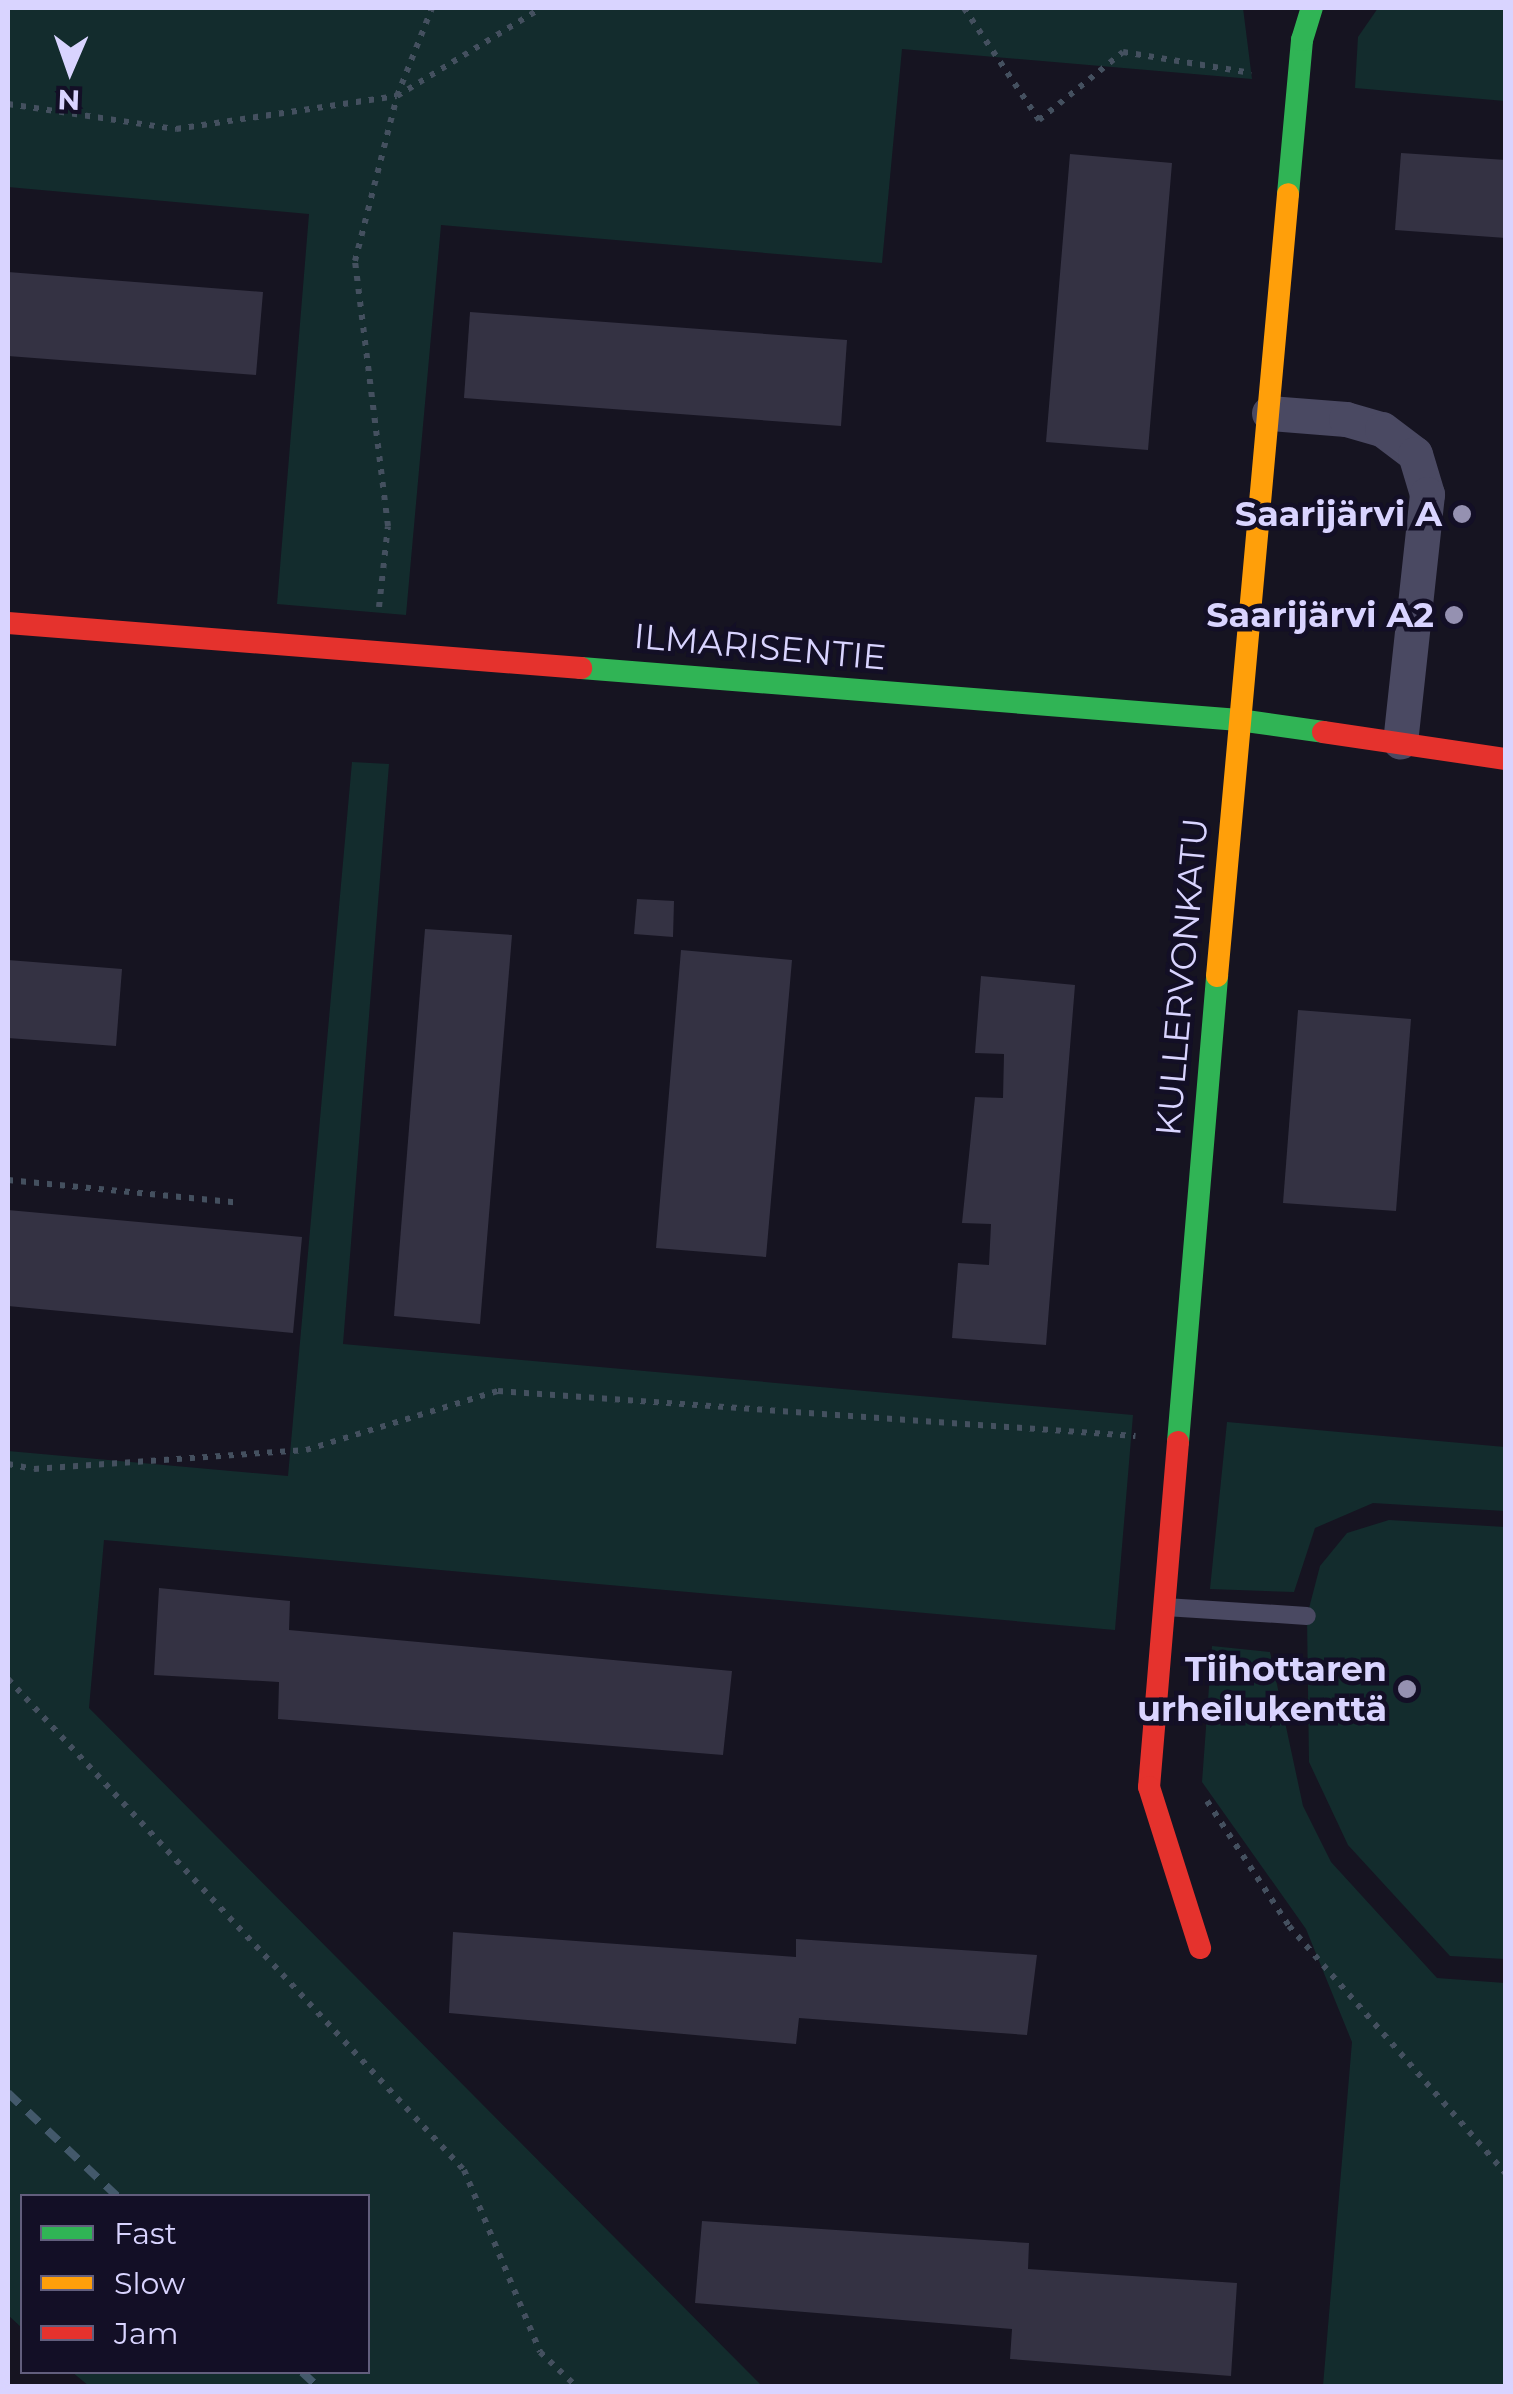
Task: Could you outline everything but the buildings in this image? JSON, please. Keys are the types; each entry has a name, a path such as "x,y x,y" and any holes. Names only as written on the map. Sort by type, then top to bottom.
{"street":[{"name":"KULLERVONKATU","path":"1200,1948 1150,1788 1239,720 1302,40 1312,8"},
{"path":"1269,413 1364,424 1415,454 1427,494 1400,742"},
{"name":"ILMARISENTIE","path":"8,623 1239,720 1506,758"}],"lane":[{"path":"1165,1607 1307,1616"}],"path":[{"path":"366,650 376,631 388,526 355,261 396,96 432,8"},
{"path":"8,104 176,128 396,96 541,8"},
{"path":"964,8 1039,120 1123,52 1257,74"},
{"path":"8,1180 234,1202"},
{"path":"8,1464 34,1468 306,1450 498,1391 1179,1439"},
{"path":"8,1679 464,2170 540,2352 576,2386"},
{"path":"1205,1798 1290,1926 1506,2174"}],"green space":[{"path":"8,8 1243,8 1252,79 902,49 882,263 441,225 406,615 277,604 309,214 8,187"},
{"path":"1378,8 1505,8 1505,101 1355,88 1358,37"},
{"path":"352,762 389,764 343,1344 1133,1415 1115,1630 104,1540 89,1708 762,2386 89,2386 74,2374 370,2374 370,2194 20,2194 20,2326 8,2315 8,1451 288,1476"},
{"path":"1227,1422 1505,1447 1505,1511 1373,1503 1315,1528 1294,1592 1210,1589"},
{"name":"Tiihottaren urheilukenttä","path":"1389,1520 1505,1527 1505,1959 1450,1956 1348,1845 1309,1762 1307,1616 1320,1566 1347,1533"},
{"path":"1212,1646 1270,1652 1303,1806 1331,1862 1437,1978 1505,1983 1505,2386 1323,2386 1352,2042 1306,1929 1202,1782"}],"railway":[{"path":"8,2093 115,2194"},
{"path":"304,2374 317,2386"}],"traffic: fast":[{"path":"1288,194 1302,40 1312,8"},
{"path":"581,668 1239,720 1323,732"},
{"path":"1178,1442 1217,976"}],"traffic: slow":[{"path":"1217,976 1288,194"}],"traffic: jam":[{"path":"8,623 581,668"},
{"path":"1323,732 1506,759"},
{"path":"1178,1442 1149,1787 1200,1948"}],"place":[{"name":"Saarijärvi A","path":"1462,514"},
{"name":"Saarijärvi A2","path":"1454,615"},
{"name":"Tiihottaren urheilukenttä","path":"1407,1689"}]}
